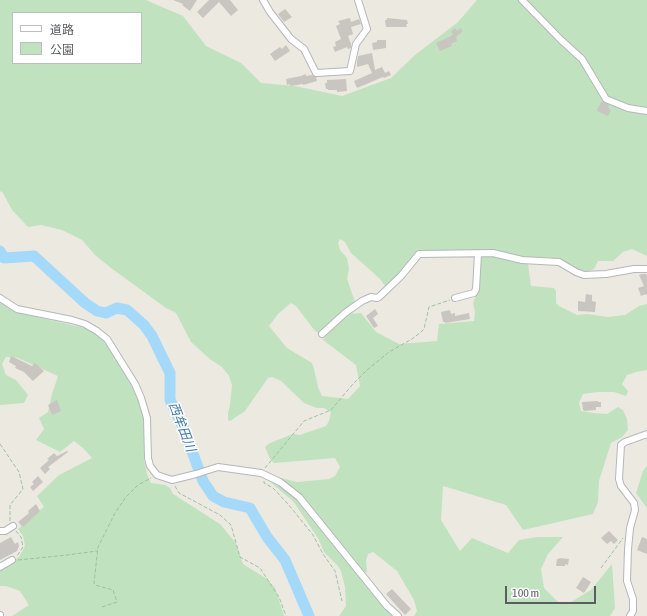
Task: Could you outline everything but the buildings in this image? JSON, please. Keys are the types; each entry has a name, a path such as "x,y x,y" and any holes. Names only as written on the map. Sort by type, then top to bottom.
{"street":[{"path":"264,0 270,12 291,39 304,49 316,73 350,71 356,44 367,29 358,0"},
{"path":"522,0 560,40 582,59 606,99 628,108 647,111"},
{"path":"322,334 345,313 362,301 371,297 379,297 401,276 419,254 493,253 522,260 559,262 584,275 606,274 634,269 647,269"},
{"path":"455,298 474,293 476,289 478,254"},
{"path":"0,298 17,309 85,324 107,339 135,384 141,398 146,418 148,458 150,466 157,475 172,480 218,467 261,473 280,482 300,497 387,606 398,616"},
{"path":"630,616 633,611 633,599 628,581 630,528 635,510 634,502 621,486 619,479 621,445 625,442 647,434"},
{"path":"0,531 5,531 13,526"},
{"path":"0,567 12,560"}],"path":[{"path":"342,601 335,571 313,535 274,488 264,483 261,473 304,421 331,410 367,370 389,352 421,332 424,329 429,307 455,298"},
{"path":"0,444 19,472 23,489 10,505 9,520 21,537 23,547 18,555 12,560"},
{"path":"102,607 117,602 113,590 95,585 94,583 97,551 115,513 126,497 138,485 157,475"},
{"path":"172,480 179,493 220,515 231,525 240,557 260,568 279,597 286,616"},
{"path":"601,568 630,528"},
{"path":"12,560 67,556 97,551"}],"green space":[{"path":"0,0 146,0 183,16 206,46 241,63 261,83 295,86 342,96 391,78 415,55 458,22 477,0 647,0 647,256 632,249 623,252 613,261 598,261 594,269 584,273 558,260 523,258 495,251 450,253 423,251 415,256 391,285 385,286 380,279 351,253 345,242 340,239 338,243 340,250 347,258 349,269 347,279 355,302 320,334 315,331 296,306 291,303 278,314 269,326 287,348 312,363 318,387 322,396 348,399 360,386 356,365 323,340 325,337 348,314 361,313 376,332 399,344 437,341 439,324 474,321 475,312 473,303 477,291 480,256 493,255 528,264 531,286 554,288 556,291 556,303 577,315 587,314 608,317 625,315 639,306 647,304 647,370 627,375 622,384 628,391 626,396 614,392 583,394 579,403 581,411 593,413 607,414 618,407 623,410 627,419 628,430 622,437 611,443 599,481 598,502 593,514 523,530 506,505 443,486 441,520 460,551 472,538 508,553 519,540 537,537 563,537 548,554 541,569 544,588 558,602 571,602 591,590 612,564 615,608 610,616 414,616 417,611 414,600 397,571 373,552 368,554 366,560 367,572 364,573 302,495 288,484 273,476 297,482 329,479 335,476 340,467 335,458 274,463 270,459 265,447 270,443 293,434 300,435 326,426 331,412 324,408 317,408 304,403 281,381 272,377 268,378 245,411 230,421 228,420 232,385 229,376 222,367 211,360 191,342 176,313 166,308 111,268 95,255 82,240 62,230 41,225 28,227 12,210 3,193 0,191"},
{"path":"0,302 11,310 24,314 92,330 102,339 110,348 137,395 142,408 144,425 144,459 147,474 151,483 165,485 170,488 173,494 220,524 235,542 243,564 267,579 275,588 284,616 12,616 29,605 20,591 6,586 0,586 0,569 19,557 25,546 23,536 18,529 44,507 37,496 59,475 92,458 74,441 60,452 36,440 44,429 39,418 48,412 58,376 18,358 6,357 2,364 6,375 16,380 28,395 24,403 0,405"},
{"path":"647,466 647,508 636,493 643,471"},
{"path":"269,481 287,490 298,499 394,616 339,616 346,606 345,587 341,571 324,552 318,538 293,501"}],"waterway":[{"name":"西牟田川","path":"0,251 4,258 34,256 85,303 97,311 106,313 117,308 127,310 144,325 152,336 170,373 170,400 183,427 203,481 213,496 224,502 250,508 267,537 285,560 309,616"}]}
